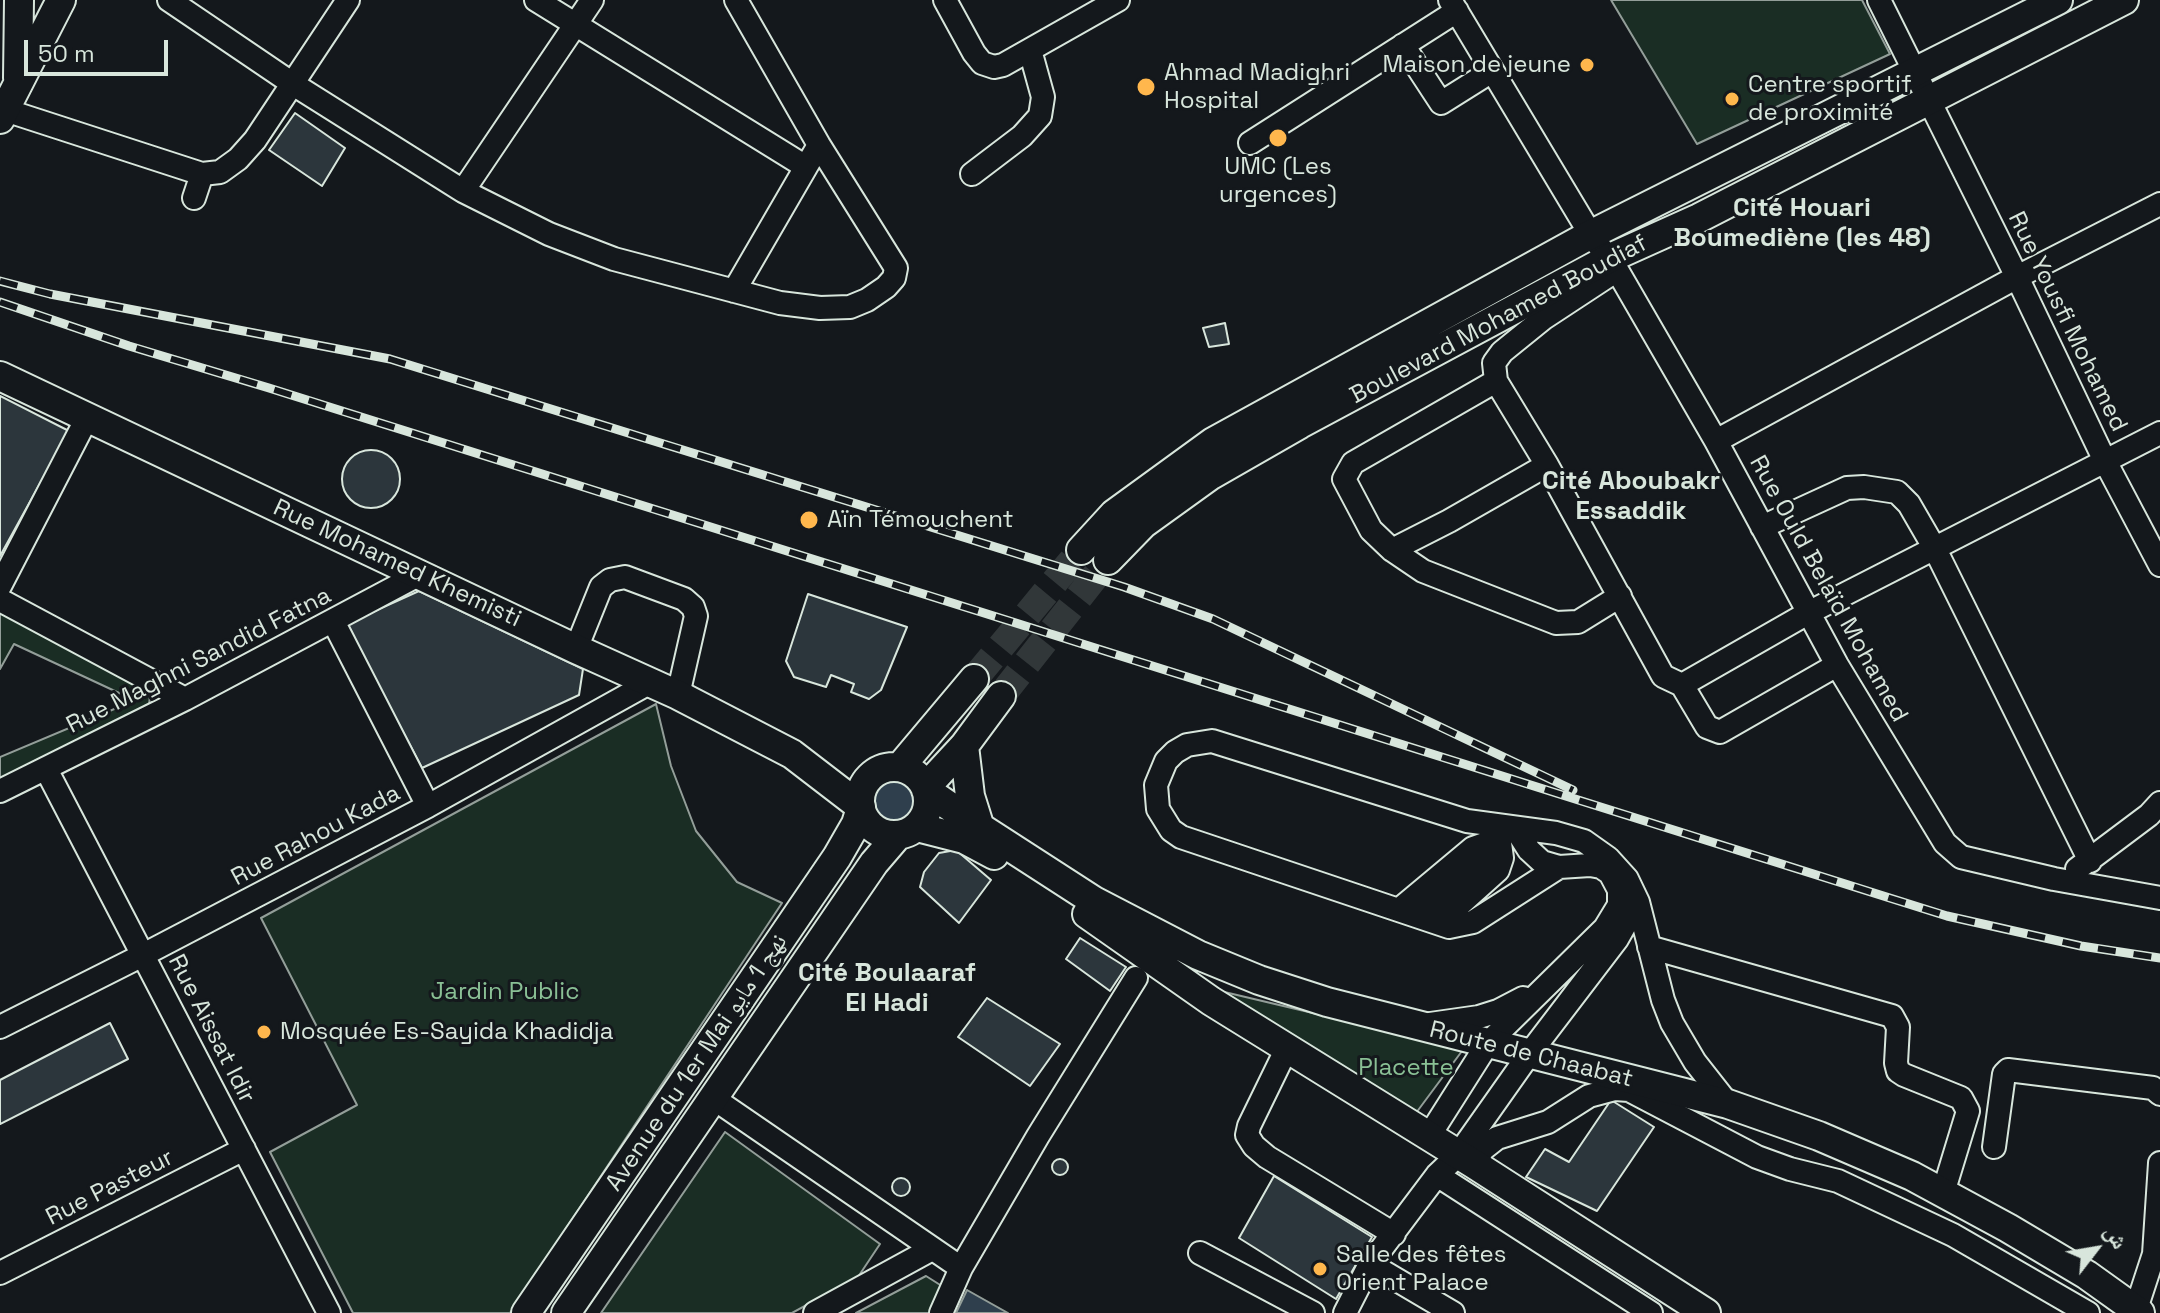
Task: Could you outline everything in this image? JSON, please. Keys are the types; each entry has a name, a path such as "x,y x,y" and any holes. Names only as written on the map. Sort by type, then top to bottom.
{"main road":[{"path":"18,83 19,0"},
{"path":"2,114 61,0"},
{"name":"Boulevard Mohamed Boudiaf","path":"1081,550 1114,514 1213,442 1591,235 2058,0"},
{"name":"Boulevard Mohamed Boudiaf","path":"1108,560 1143,524 1211,475 1699,218 2124,0"},
{"name":"Rue Mohamed Khemisti","path":"0,376 651,682 792,754 832,766 887,770"},
{"path":"974,679 887,770 862,788 864,818 879,831 907,831 964,839 988,851 1087,914 1211,1001 1706,1313"},
{"path":"926,788 964,746 1001,696"},
{"path":"964,746 968,787 980,828"},
{"name":"Rue Mohamed Khemisti","path":"792,754 861,808"},
{"path":"887,770 915,774 926,788 927,810 907,831"},
{"name":"Route de Chaabat","path":"926,788 980,828 1094,901 1198,955 1259,980 1416,1025 1530,1053 1594,1084 1728,1104 1819,1136 1912,1176 1943,1193 2087,1275 2138,1311"},
{"name":"Avenue du 1er Mai نهج 1 مايو","path":"526,1313 837,857 856,824 861,808"},
{"name":"Avenue du 1er Mai نهج 1 مايو","path":"566,1313 874,863 907,831"}],"street":[{"path":"169,0 293,84 463,191 549,234 614,259 780,303 820,308 850,307 886,287 894,278 896,268 819,145 736,0"},
{"path":"2,114 202,174 220,172 238,159 255,140 348,0"},
{"path":"536,0 583,9 806,167"},
{"path":"945,0 974,53 982,63 994,67 1003,65 1118,0"},
{"path":"1879,0 1914,70"},
{"path":"1250,143 1403,45 1454,5 1591,235"},
{"path":"463,191 583,9"},
{"path":"1403,45 1441,103 1492,71"},
{"path":"972,174 1022,136 1040,116 1043,97 1030,50"},
{"name":"Rue Yousfi Mohamed","path":"1914,70 2105,461 2160,565"},
{"path":"734,291 819,145"},
{"path":"194,198 202,174"},
{"path":"1716,441 2017,277 2160,204"},
{"name":"Rue Ould Belaïd Mohamed","path":"1591,235 1613,264 1716,441 1837,665 1945,843 1961,857 2054,879 2160,898"},
{"path":"1613,264 1502,352 1494,363 1496,381 1547,465 1663,676 1682,685 1707,727 1720,732 1837,665"},
{"path":"1496,381 1353,463 1346,470 1344,479 1371,530 1392,550 1423,571 1556,623 1578,622 1620,596"},
{"path":"0,586 87,418"},
{"path":"1682,685 1808,613 2160,433"},
{"path":"1392,550 1547,465"},
{"path":"1762,527 1847,488 1897,492 1909,504 1935,549 2090,861"},
{"name":"Rue Maghni Sandid Fatna","path":"0,791 185,699 420,574"},
{"path":"576,649 601,587 610,580 625,577 684,599 693,607 696,616 678,695"},
{"path":"0,600 185,699"},
{"path":"333,621 428,806"},
{"name":"Rue Rahou Kada","path":"0,1027 428,806 651,682"},
{"path":"1429,1136 1488,1043 1605,928 1619,905 1615,878 1601,867 1549,865 1507,836 1467,821 1212,741 1187,745 1166,761 1156,785 1156,797 1164,820 1181,837 1458,927 1473,922 1559,867"},
{"name":"Rue Aissat Idir","path":"46,769 329,1313"},
{"path":"2054,879 2090,861 2160,803"},
{"path":"1419,916 1473,848 1507,836 1556,833 1584,841 1627,879 1638,902 1663,1000 1672,1023 1695,1062 1728,1104"},
{"path":"1419,916 1498,870 1507,836"},
{"path":"1466,1160 1530,1053 1617,939 1638,902"},
{"path":"1649,947 1892,1016 1898,1027 1898,1071 1961,1098 1968,1111 1943,1193"},
{"path":"1416,1025 1469,1019 1498,1011 1553,977"},
{"path":"941,1313 961,1268 1136,978"},
{"path":"1287,1048 1247,1135 1267,1157 1394,1234"},
{"path":"1994,1147 2004,1074 2008,1070 2153,1088 2160,1094"},
{"path":"1345,1313 1370,1264 1437,1175 1466,1160 1497,1138 1548,1122 1594,1084 1629,1090 1757,1157 1838,1181 1953,1235 2088,1313"},
{"path":"713,1098 961,1268"},
{"name":"Rue Pasteur","path":"0,1273 244,1149"},
{"path":"2138,1311 2154,1254 2160,1163"},
{"path":"1437,1175 1651,1313"},
{"path":"815,1313 932,1249"},
{"path":"1200,1253 1313,1313"},
{"path":"1370,1264 1453,1313"}],"green space":[{"name":"Centre sportif de proximité","path":"1611,0 1862,0 1890,54 1697,144"},
{"path":"0,606 152,691 132,699 14,644 0,669"},
{"path":"150,694 149,706 0,782 0,757"},
{"name":"Jardin Public","path":"656,704 671,766 696,831 737,882 782,903 510,1313 353,1313 270,1152 357,1105 261,918"},
{"name":"Placette","path":"1216,990 1338,1019 1465,1047 1416,1113"},
{"path":"725,1132 880,1244 858,1277 792,1313 601,1313"},
{"path":"926,1276 945,1288 932,1313 856,1313"}],"water":[{"path":"896,773 914,780 921,798 914,816 896,823 878,816 871,798 878,780"},
{"path":"967,1290 1008,1313 956,1313"}],"building":[{"path":"295,113 345,148 322,186 269,150"},
{"path":"1225,323 1229,344 1209,347 1203,328"},
{"path":"0,396 69,431 0,556"},
{"path":"371,450 382,452 391,459 398,468 398,490 391,499 382,506 371,508 360,506 351,499 344,490 342,479 344,468 351,459 360,452"},
{"path":"419,591 583,669 579,695 422,768 346,624"},
{"path":"808,594 907,627 881,690 869,699 851,692 854,684 831,675 826,687 794,677 786,661"},
{"path":"956,850 991,880 959,923 920,887 924,872 939,853"},
{"path":"1080,938 1126,967 1110,991 1066,959"},
{"path":"987,998 1060,1044 1030,1086 958,1037"},
{"path":"110,1023 128,1059 0,1124 0,1080"},
{"path":"1611,1100 1654,1127 1597,1211 1526,1177 1545,1149 1569,1162"},
{"path":"1057,1159 1063,1159 1068,1167 1066,1173 1057,1175 1052,1170 1052,1164"},
{"name":"Salle des fêtes Orient Palace","path":"1274,1176 1372,1237 1336,1299 1239,1238"},
{"path":"901,1178 910,1187 901,1196 892,1187"}],"tunnel":[{"path":"974,679 1081,550"},
{"path":"1001,696 1108,560"}],"railway":[{"path":"0,281 50,294 390,359 1124,587 1213,619 1573,790"},
{"path":"0,302 129,346 1947,916 2081,946 2160,958"}],"place":[{"name":"Maison de jeune","path":"1587,65"},
{"name":"Ahmad Madighri Hospital","path":"1146,87"},
{"name":"Centre sportif de proximité","path":"1732,99"},
{"name":"UMC (Les urgences)","path":"1278,138"},
{"name":"Aïn Témouchent","path":"809,520"},
{"name":"Mosquée Es-Sayida Khadidja","path":"264,1032"},
{"name":"Salle des fêtes Orient Palace","path":"1320,1269"}],"district":[{"name":"Cité Houari Boumediène (les 48)","path":"1802,224"},
{"name":"Cité Aboubakr Essaddik","path":"1631,497"},
{"name":"Cité Boulaaraf El Hadi","path":"887,989"}]}
